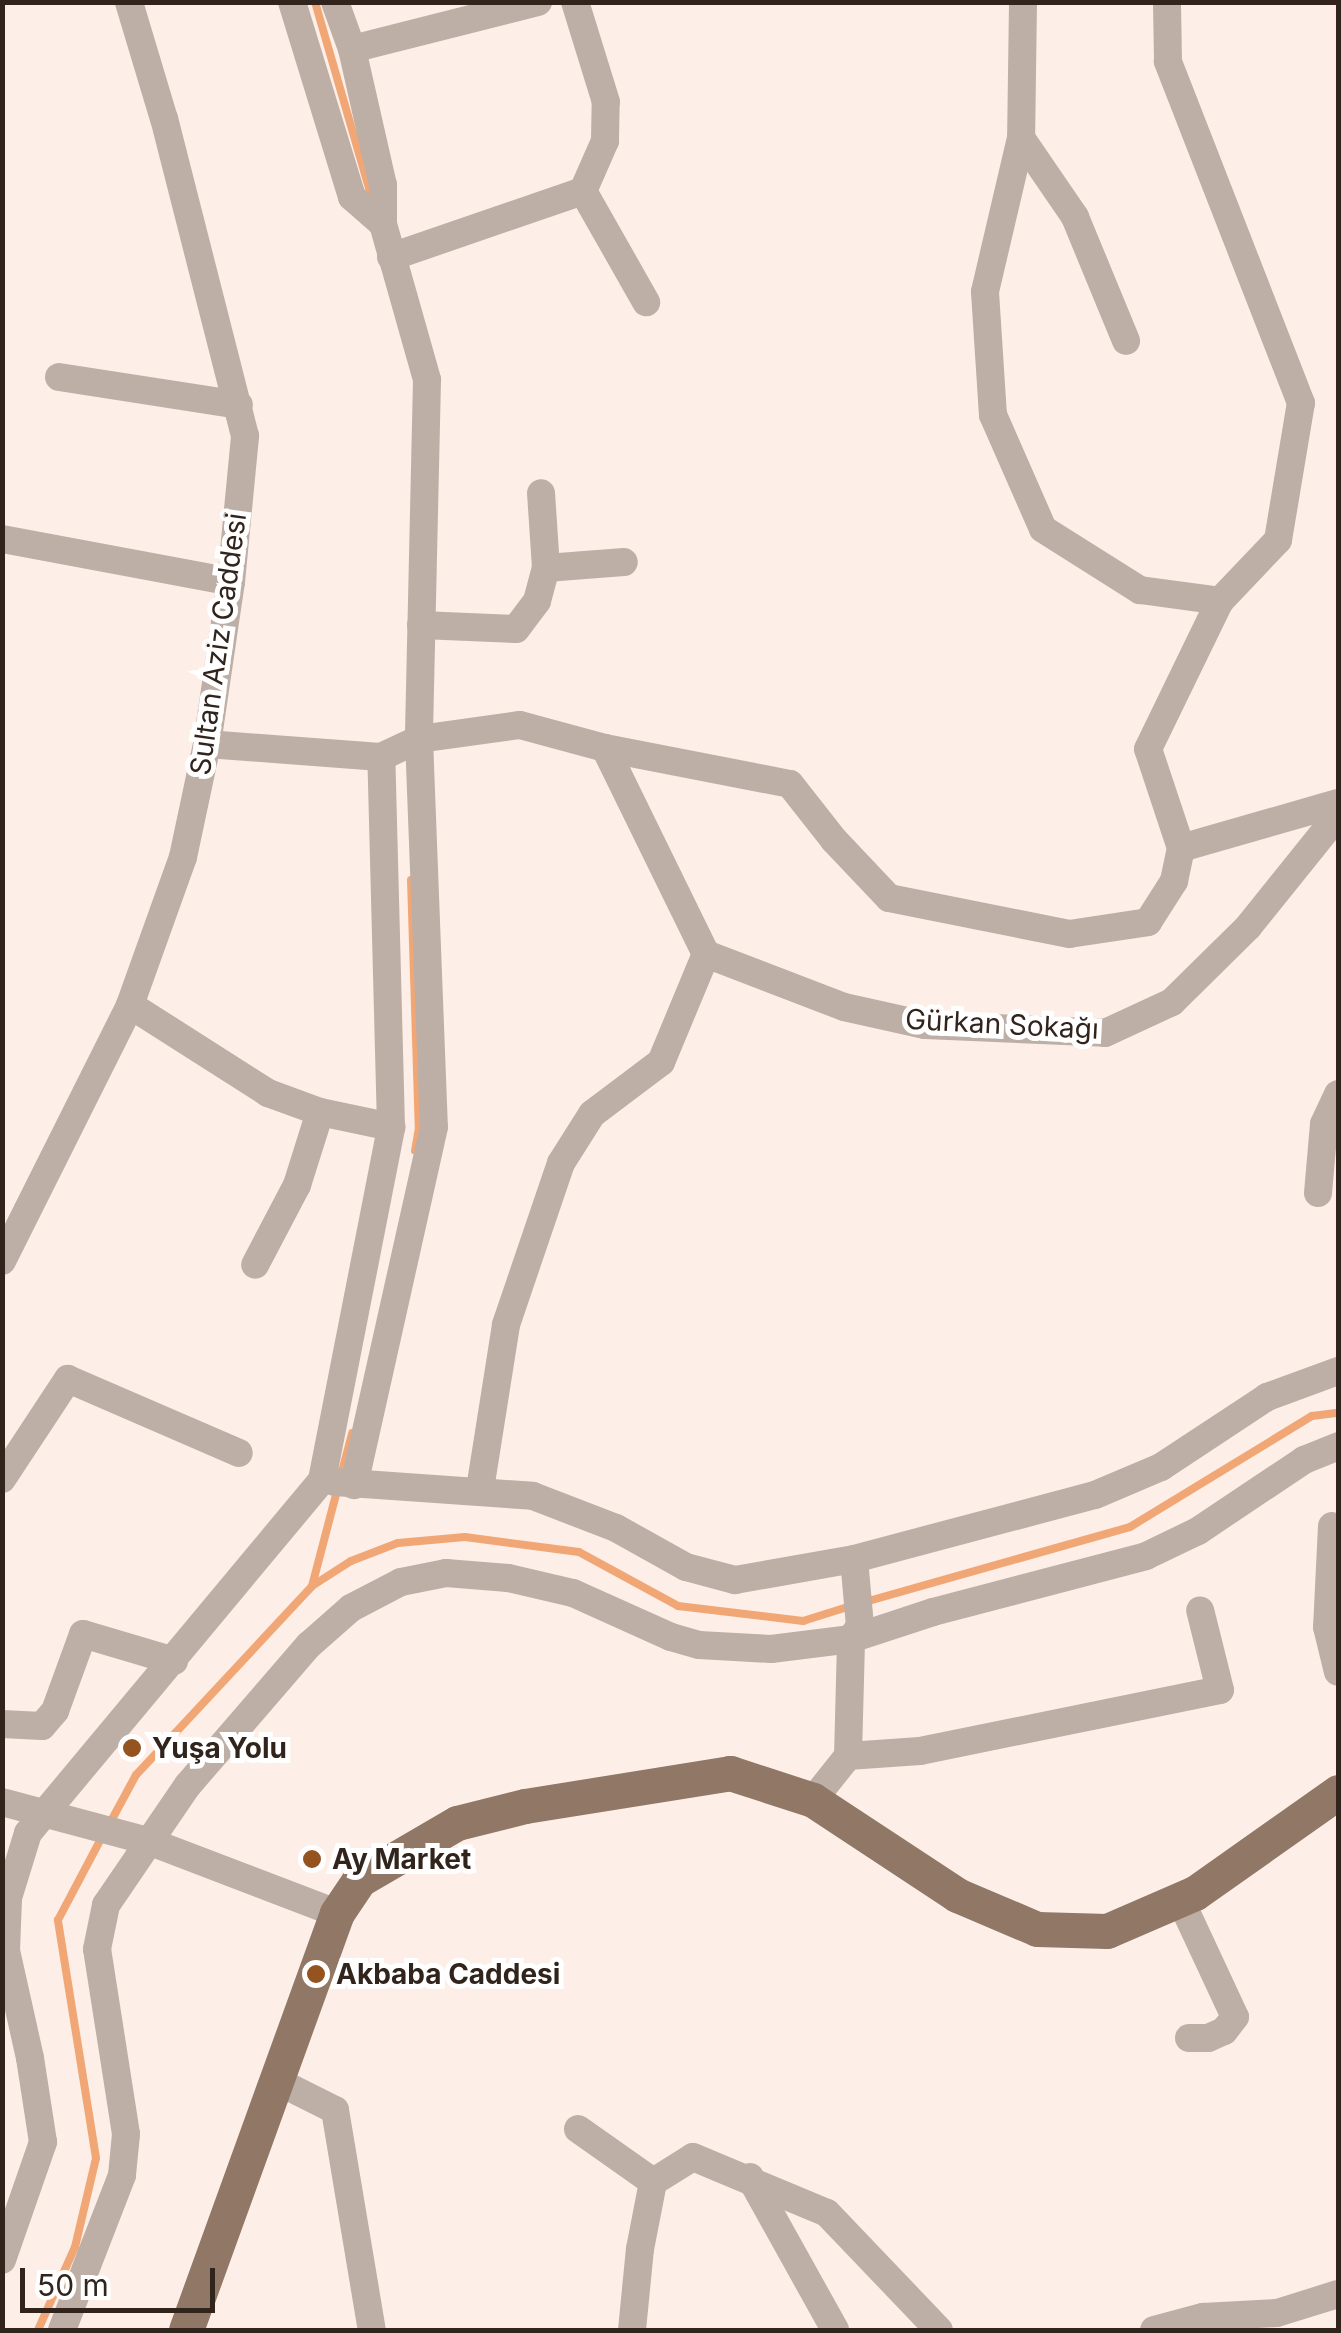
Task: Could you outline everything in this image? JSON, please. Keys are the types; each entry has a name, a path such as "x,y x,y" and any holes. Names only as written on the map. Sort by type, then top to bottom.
{"main road":[{"path":"186,2330 337,1913 360,1880 457,1823 524,1806 730,1773 813,1800 957,1895 1037,1930 1107,1931 1180,1899 1338,1792"}],"street":[{"name":"Sultan Aziz Caddesi","path":"2,1261 130,1006 183,857 207,744 232,582 245,436 129,2"},
{"path":"292,2 352,197 383,224"},
{"path":"335,2 352,49 383,185 383,224 391,257 427,380 419,739 434,1127 354,1485"},
{"path":"352,49 538,2"},
{"path":"391,257 583,191 605,141 606,102 575,2"},
{"path":"1023,2 1021,138 986,292 993,416 1043,529 1140,590 1220,601"},
{"path":"207,744 381,757 419,739 520,725 605,748 790,784 834,840 889,898 1069,934 1148,922 1174,882 1181,848 1148,749 1220,601 1278,540 1301,403 1168,61 1167,2"},
{"path":"1021,138 1076,217 1126,341"},
{"path":"583,191 646,302"},
{"path":"60,378 239,406"},
{"path":"421,625 516,629 537,601 546,568 541,493"},
{"path":"2,539 232,582"},
{"path":"546,568 624,562"},
{"path":"480,1489 506,1325 561,1163 592,1114 661,1062 706,954 605,748"},
{"path":"2,2260 43,2142 30,2058 4,1951 8,1898 28,1833 322,1480 390,1127 381,757"},
{"path":"1181,848 1338,803"},
{"name":"Gürkan Sokağı","path":"706,954 844,1007 925,1025 1104,1033 1172,1002 1248,927 1338,816"},
{"path":"130,1006 268,1093 320,1112 390,1127"},
{"path":"1318,1192 1324,1124 1338,1094"},
{"path":"256,1266 297,1185 320,1112"},
{"path":"322,1480 533,1496 616,1528 686,1567 735,1580 855,1567 1131,1482 1267,1397 1338,1371"},
{"path":"2,1479 68,1379 239,1453"},
{"path":"62,2330 122,2175 126,2134 102,1983 100,1927 141,1838 310,1645 351,1608 401,1582 446,1573 551,1587 598,1603 671,1637 732,1650 856,1632 1146,1556 1198,1531 1304,1460 1338,1446"},
{"path":"1332,1526 1327,1627 1338,1672"},
{"path":"813,1800 848,1756 856,1632 855,1567"},
{"path":"848,1756 920,1752 1220,1690 1200,1610"},
{"path":"2,1724 42,1726 55,1711 83,1634 174,1661"},
{"path":"2,1802 141,1838 337,1913"},
{"path":"1180,1899 1235,2017 1224,2030 1208,2038 1189,2038"},
{"path":"275,2080 335,2110 372,2330"},
{"path":"578,2129 654,2182"},
{"path":"632,2330 640,2249 654,2182 693,2158 827,2212 939,2330"},
{"path":"750,2178 835,2330"},
{"path":"1154,2330 1203,2317 1277,2313 1338,2294"}],"waterway":[{"path":"315,2 371,195"},
{"path":"411,880 419,1128 415,1151"},
{"path":"865,1602 1130,1527 1312,1416 1338,1413"},
{"path":"110,1823 136,1775 312,1586 352,1433"},
{"path":"312,1586 351,1561 398,1543 465,1537 579,1552 678,1606 803,1621 851,1606"},
{"path":"38,2330 75,2247 96,2158 58,1920 103,1835"}],"place":[{"name":"Yuşa Yolu","path":"132,1748"},
{"name":"Ay Market","path":"312,1859"},
{"name":"Akbaba Caddesi","path":"316,1974"}]}
